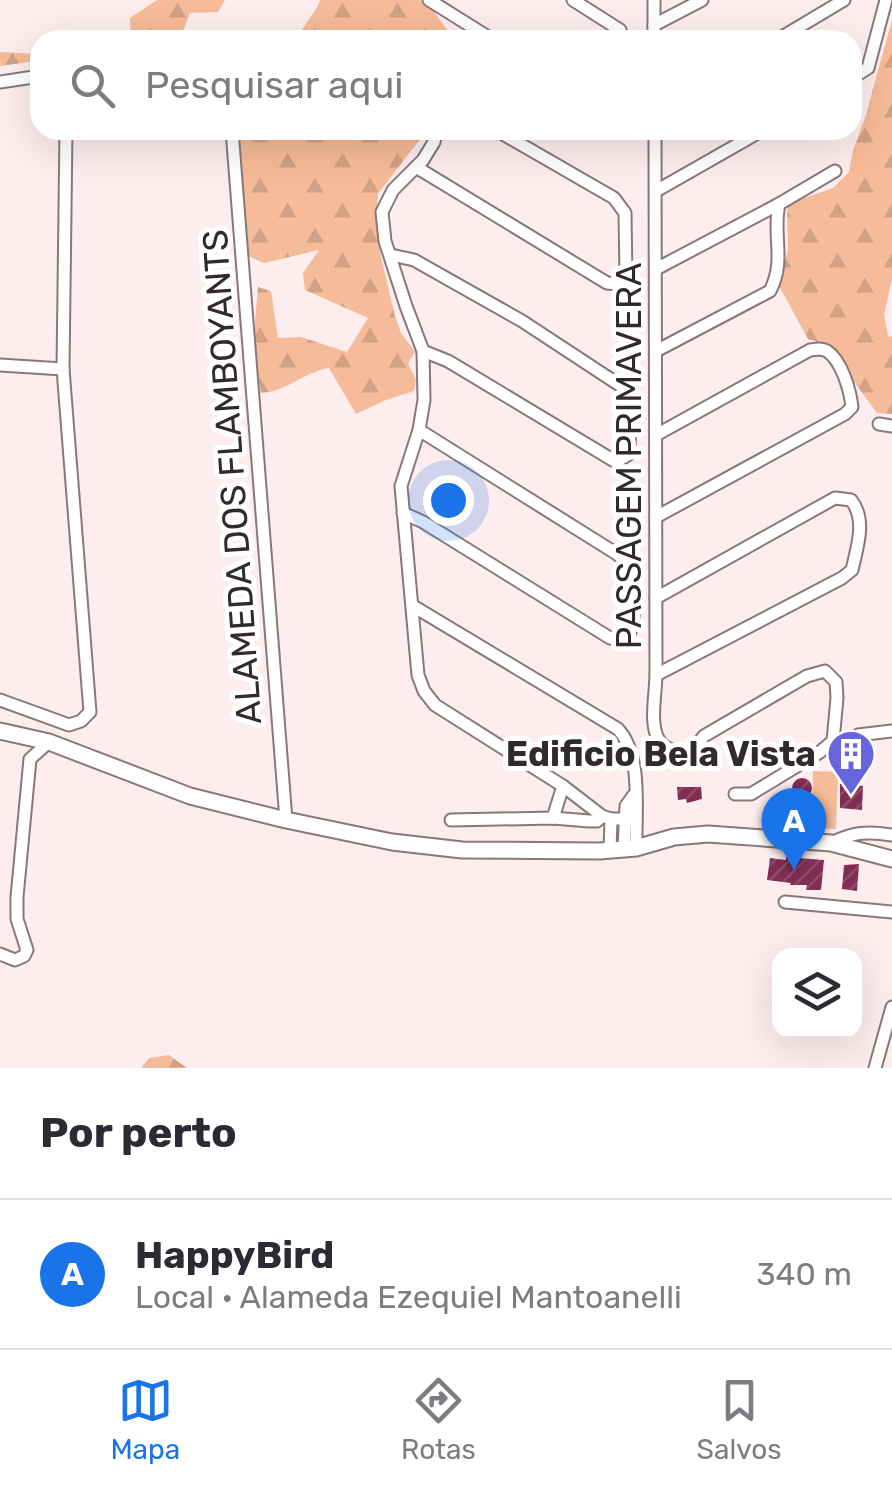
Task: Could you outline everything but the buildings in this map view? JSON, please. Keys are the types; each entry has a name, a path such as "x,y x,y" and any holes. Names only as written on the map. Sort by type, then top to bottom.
{"main road":[{"path":"0,731 49,742 190,796 392,842 462,850 623,849 674,837 714,834 831,843 892,859"},
{"path":"674,837 692,821 714,834"}],"street":[{"path":"429,0 469,30"},
{"path":"573,0 615,30"},
{"path":"654,0 654,30"},
{"path":"654,25 702,0"},
{"path":"794,30 844,0"},
{"path":"862,72 868,68 886,0"},
{"path":"0,82 30,78"},
{"path":"0,700 69,725 86,718 90,705 63,369 66,140"},
{"name":"ALAMEDA DOS FLAMBOYANTS","path":"233,140 286,820"},
{"path":"434,140 430,150 393,190 382,212 385,241 423,350 424,400 401,486 418,675 435,705 606,818 623,849"},
{"path":"416,167 606,282 618,284 626,277 625,213 614,198 513,140"},
{"name":"PASSAGEM PRIMAVERA","path":"655,140 654,735 664,748 693,750 704,736 807,676 825,671 836,682 832,740 820,752 751,794 735,794"},
{"path":"656,191 745,140"},
{"path":"656,269 835,171"},
{"path":"656,351 770,291 779,262 779,204"},
{"path":"391,255 414,260 522,321 624,388 630,407 628,454 616,462 448,360 423,350"},
{"path":"656,435 810,350 822,348 830,354 850,390 852,407 845,414 656,517"},
{"path":"0,364 63,369"},
{"path":"403,513 610,638 619,640 630,632 634,618 628,564 419,430"},
{"path":"656,598 835,498 851,500 858,508 860,520 852,570 656,675"},
{"path":"413,606 618,728 634,762 634,794 623,849"},
{"path":"858,735 892,731"},
{"path":"0,954 15,960 27,950 17,919 17,896 28,779 31,757 49,742"},
{"path":"553,818 563,786"},
{"path":"451,820 630,819"},
{"path":"831,843 870,831 892,835"},
{"path":"865,850 870,831"},
{"path":"786,902 892,912"},
{"path":"875,1068 892,1007"}],"green space":[{"path":"157,0 225,0 218,12 190,13 182,30 131,30 130,18"},
{"path":"320,0 420,0 431,7 447,30 302,30"},
{"path":"892,20 892,279 884,315 888,336 892,337 892,414 877,413 827,345 808,339 779,286 788,249 787,204 833,188 849,172 857,140 862,140"},
{"path":"0,52 30,54 30,62 0,66"},
{"path":"237,140 419,140 378,194 376,219 395,316 401,333 415,352 408,363 416,380 414,391 356,414 329,368 261,393 253,345 258,287 271,291 278,338 301,337 347,352 368,318 305,290 303,273 319,250 264,263 248,256"},
{"path":"813,771 838,772 836,829 812,828"},
{"path":"169,1055 187,1068 141,1068 149,1058"}],"place":[{"name":"Edificio Bela Vista","path":"851,796"},
{"name":"HappyBird","path":"794,870"}]}
